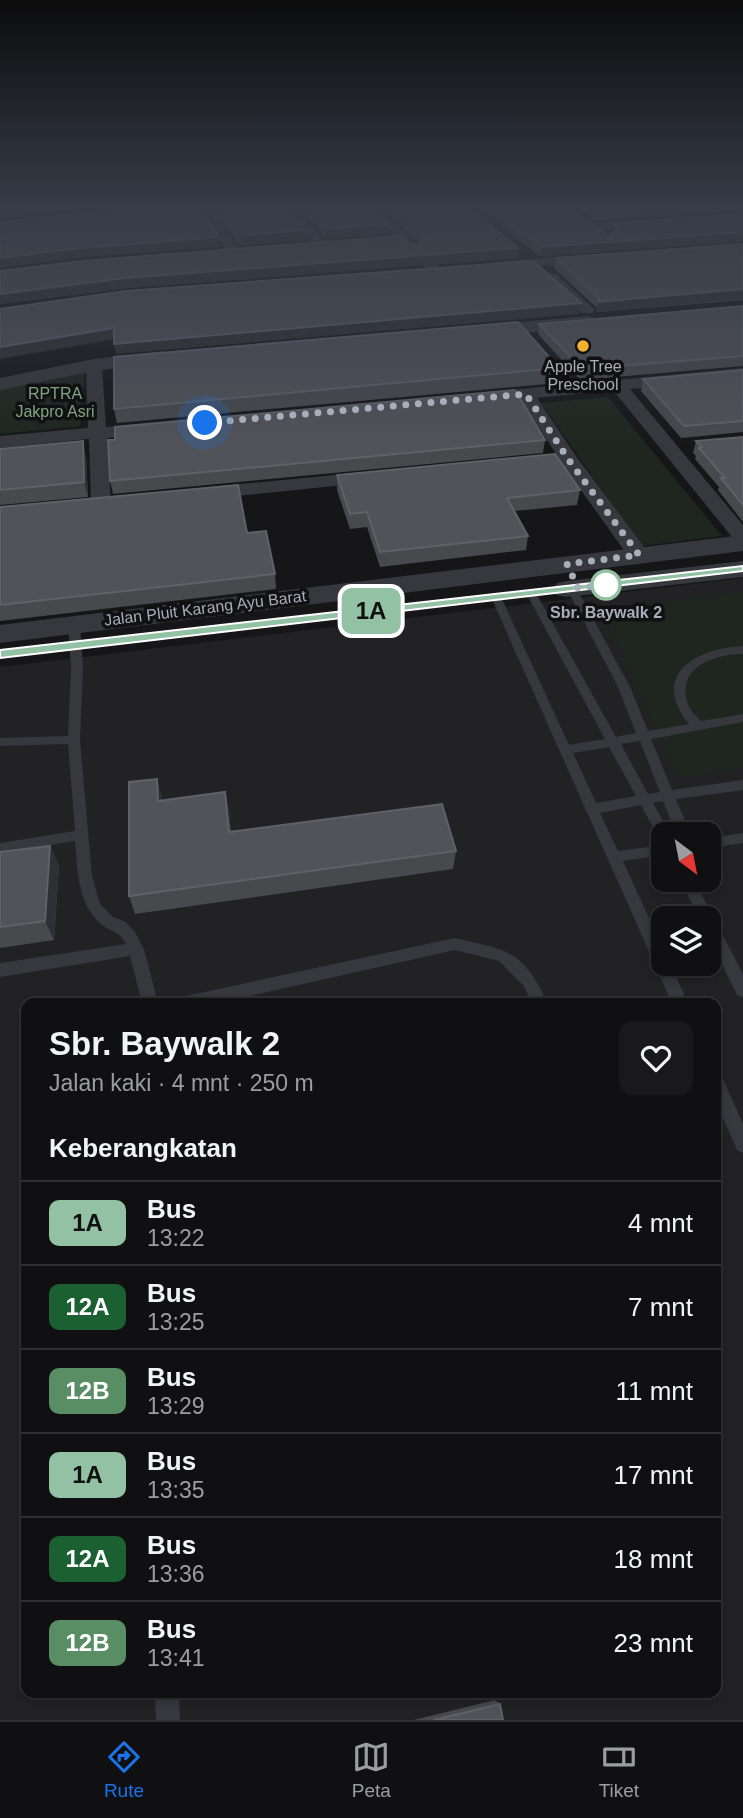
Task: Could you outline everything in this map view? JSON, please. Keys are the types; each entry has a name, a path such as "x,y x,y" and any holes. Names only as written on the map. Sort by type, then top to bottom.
{"street":[{"path":"567,288 597,313"},
{"path":"597,313 521,328 456,327 597,313"},
{"path":"521,328 536,345"},
{"path":"0,370 61,357 178,350 0,384"},
{"path":"76,506 108,503 98,433 94,365"},
{"path":"560,372 576,390"},
{"path":"457,400 743,373"},
{"path":"618,385 743,541"},
{"path":"526,394 568,459 639,555"},
{"path":"0,442 167,427"},
{"path":"669,447 694,445"},
{"path":"499,465 568,459"},
{"path":"184,496 390,476"},
{"name":"Jalan Pluit Karang Ayu Barat","path":"572,580 639,555 743,541"},
{"name":"Jalan Pluit Karang Ayu Barat","path":"0,654 74,635 491,585 743,569"},
{"name":"Jalan Pluit Karang Ayu Barat","path":"0,634 74,635"}],"lane":[{"path":"572,580 624,687 679,822"},
{"path":"525,582 658,822"},
{"path":"491,585 678,998"},
{"path":"74,635 77,668 74,740 85,876 94,907 108,922 121,926 130,936 149,998"},
{"path":"697,725 681,704 679,683 689,665 710,654 743,650"},
{"path":"566,750 743,718"},
{"path":"0,742 74,740"},
{"path":"593,809 743,785"},
{"path":"0,848 83,835"},
{"path":"721,841 743,838"},
{"path":"615,857 651,852"},
{"path":"210,998 455,944 504,956 530,982 536,998"},
{"path":"721,947 743,990"},
{"path":"0,970 136,949"},
{"path":"721,1094 743,1144"},
{"path":"167,1698 168,1720"}],"shaded area":[{"path":"743,578 743,1720 0,1720 0,667"}],"green space":[{"name":"RPTRA Jakpro Asri","path":"85,369 80,426 0,434 0,389"},
{"path":"608,397 722,536 641,546 541,403"},
{"path":"743,591 743,769 677,779 602,609"}],"building":[{"path":"0,288 45,288 0,294"},
{"path":"163,288 564,288 581,303 114,344 114,328 0,347 0,309"},
{"path":"589,288 743,288 598,302 599,298"},
{"path":"743,306 743,356 582,369 539,324"},
{"path":"518,322 559,368 114,409 114,357"},
{"path":"743,370 743,421 684,426 643,379"},
{"path":"515,390 545,440 110,481 108,440 115,440 115,427"},
{"path":"743,437 743,505 696,441"},
{"path":"83,441 84,482 0,490 0,449"},
{"path":"555,454 580,490 507,498 528,536 380,552 367,512 350,514 337,475"},
{"path":"238,485 247,533 266,531 275,574 0,605 0,507"},
{"path":"157,779 158,801 225,792 229,832 442,804 456,851 129,896 129,782"},
{"path":"50,846 45,921 0,927 0,852"},
{"path":"500,1704 503,1720 434,1720"}],"bus line":[{"name":"1A","path":"0,654 743,569"}],"place":[{"name":"Apple Tree Preschool","path":"583,346"},
{"name":"Sbr. Baywalk 2","path":"606,585"}],"route":[{"path":"205,423 526,394 568,459 639,555 567,564 578,588 606,585"}]}
